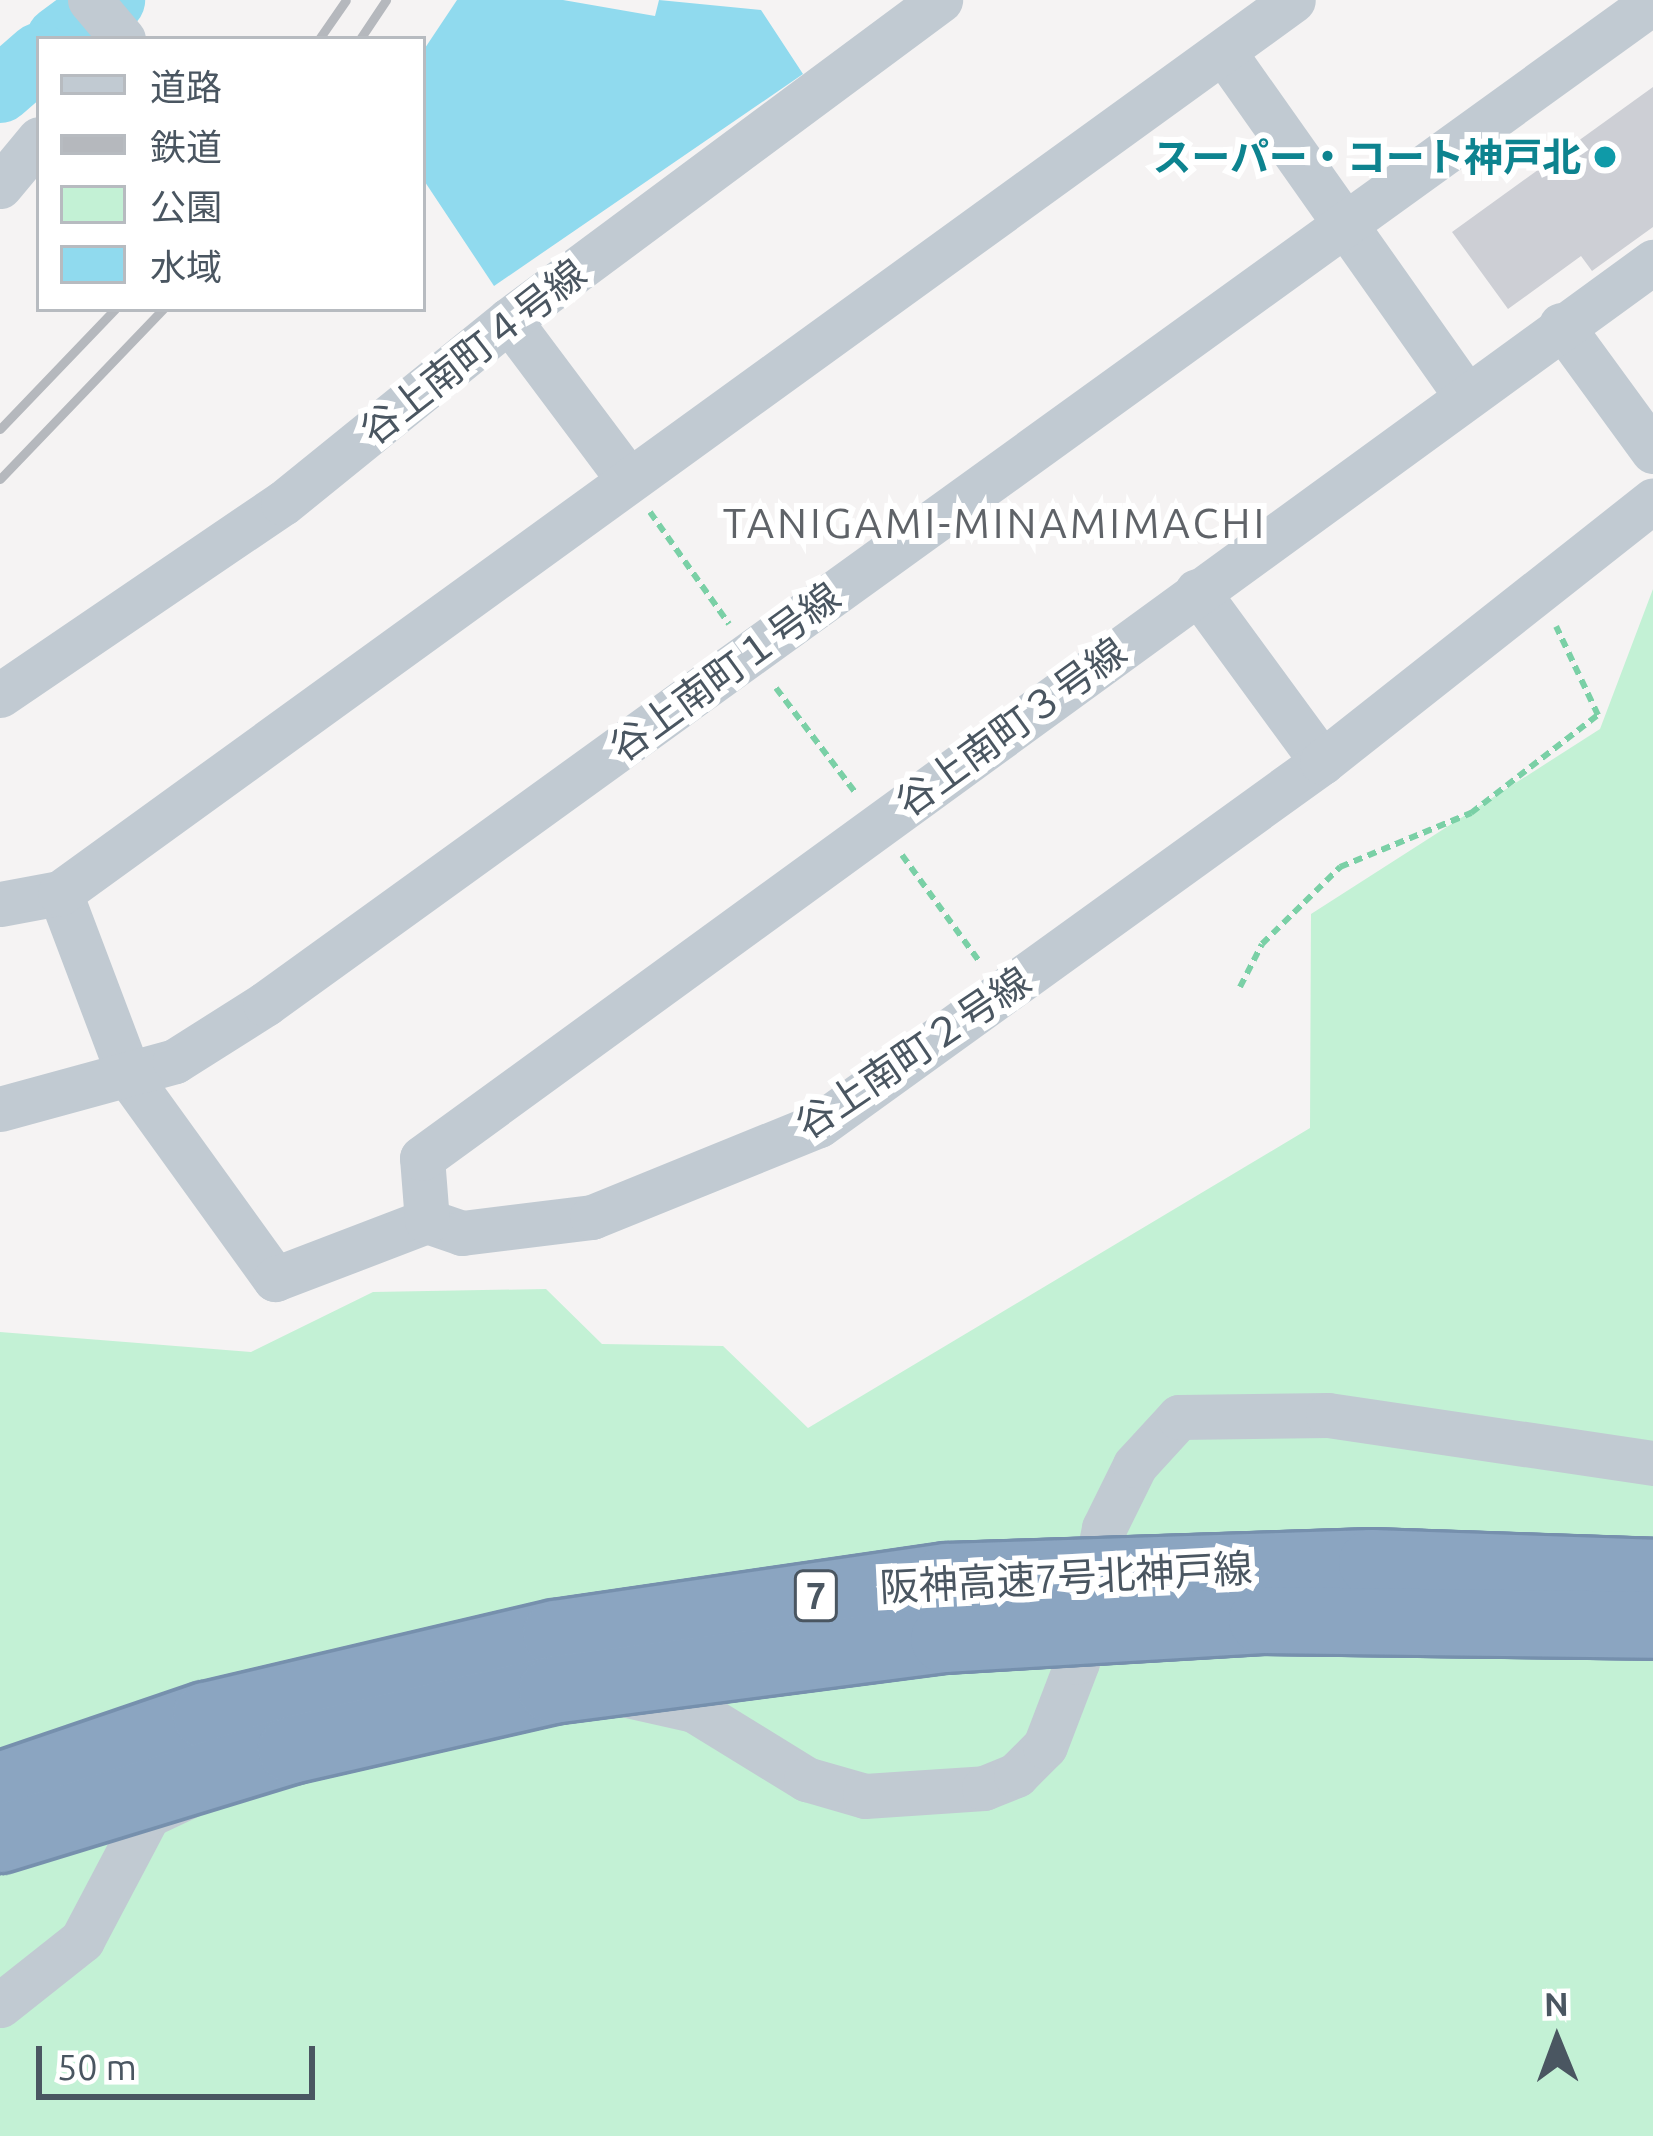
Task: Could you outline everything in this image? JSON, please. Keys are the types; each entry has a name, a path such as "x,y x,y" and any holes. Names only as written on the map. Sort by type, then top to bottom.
{"highway":[{"name":"阪神高速7号北神戸線","path":"0,1786 206,1716 556,1634 947,1576 1372,1563 1653,1573"},
{"name":"阪神高速7号北神戸線","path":"0,1839 291,1750 552,1690 944,1640 1262,1620 1653,1625"}],"street":[{"path":"90,0 120,36"},
{"name":"谷上南町４号線","path":"0,695 283,503 509,320 940,0"},
{"path":"0,904 60,893 628,479 1225,54 1293,0"},
{"name":"谷上南町１号線","path":"0,1108 130,1078 265,1004 1653,2"},
{"path":"1225,54 1465,394"},
{"path":"0,186 36,143"},
{"name":"谷上南町３号線","path":"428,1221 422,1158 1465,394 1653,262"},
{"path":"509,320 628,479"},
{"path":"1561,325 1653,451"},
{"name":"谷上南町２号線","path":"60,893 130,1078 275,1279 428,1221 462,1233 592,1217 819,1125 1004,997 1322,762 1653,501"},
{"path":"1197,591 1322,762"},
{"path":"0,2006 82,1940 148,1815 349,1737 629,1693 694,1710 806,1779 865,1796 922,1798 1016,1775 1045,1746 1077,1662 1104,1528 1135,1465 1179,1417 1328,1414 1653,1463"}],"path":[{"path":"628,479 750,654 1004,997"},
{"path":"1240,987 1262,944 1340,867 1471,813 1598,715 1550,611"}],"green space":[{"path":"1653,589 1653,2136 0,2136 0,1332 251,1352 373,1292 546,1289 602,1344 723,1346 808,1428 1310,1128 1311,914 1600,729"}],"water":[{"path":"457,0 563,0 655,16 659,0 761,10 803,74 494,286 426,184 426,46"}],"building":[{"name":"スーパー・コート神戸北","path":"1653,87 1653,227 1592,271 1581,256 1508,309 1452,232"}],"waterway":[{"path":"63,36 112,0"},
{"path":"0,90 36,59"}],"railway":[{"path":"321,36 346,0"},
{"path":"362,36 386,0"},
{"path":"0,429 112,312"},
{"path":"0,479 160,312"}],"place":[{"name":"スーパー・コート神戸北","path":"1605,157"}],"district":[{"name":"TANIGAMI-MINAMIMACHI","path":"995,523"}]}
